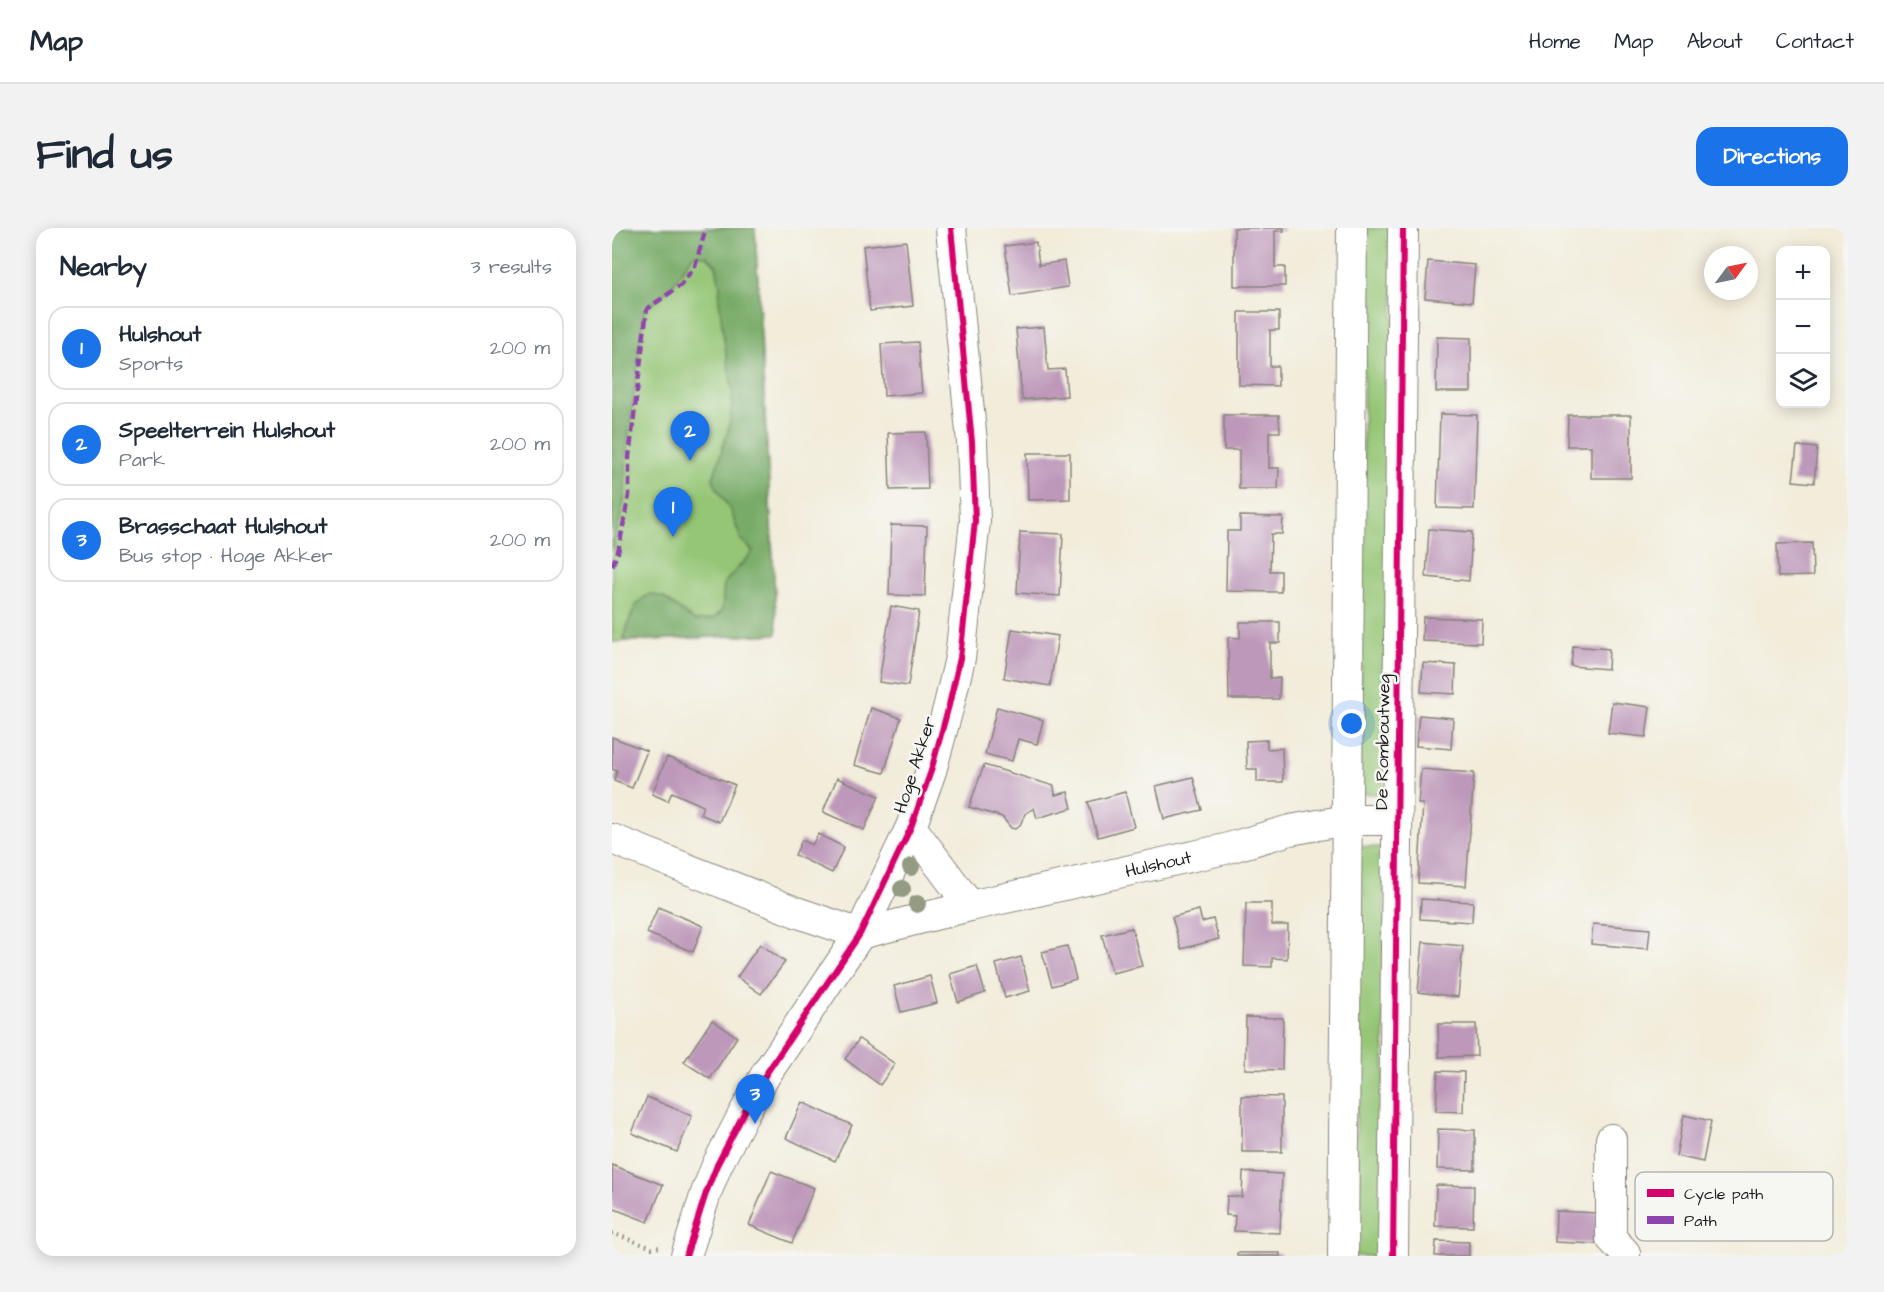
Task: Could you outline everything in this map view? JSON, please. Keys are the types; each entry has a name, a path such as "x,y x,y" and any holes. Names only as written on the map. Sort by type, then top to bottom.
{"street":[{"name":"Hoge Akker","path":"676,1250 706,1193 717,1165 766,1074 860,934 911,827 931,771 960,658 975,520 972,442 951,228"},
{"name":"De Romboutweg","path":"1342,1256 1352,228"},
{"name":"De Romboutweg","path":"1393,1256 1403,228"},
{"name":"De Romboutweg","path":"1347,820 1397,820"},
{"name":"Hulshout","path":"860,934 970,906 1225,849 1290,830 1347,820"},
{"path":"911,827 970,906"},
{"path":"612,839 796,912 860,934"},
{"path":"1611,1139 1611,1238 1625,1252 1625,1256"}],"path":[{"path":"612,1233 652,1248 676,1250"}],"green space":[{"path":"612,228 755,228 777,634 612,642"},
{"path":"612,228 755,228 777,634 623,641 635,608 643,598 650,594 663,597 695,621 713,619 722,611 724,583 753,551 741,540 731,511 713,479 729,427 733,394 724,340 716,265 707,256 693,255 671,287 645,309 626,455 625,496 612,554"},
{"path":"1365,228 1395,228 1383,792 1379,794 1360,793"},
{"path":"1359,846 1384,848 1385,1256 1355,1256"}],"building":[{"path":"1234,228 1284,228 1284,231 1275,231 1275,267 1285,267 1285,286 1234,286"},
{"path":"906,241 913,306 870,311 863,246"},
{"path":"1036,242 1039,265 1064,261 1068,287 1012,296 1005,246"},
{"path":"1428,261 1475,265 1472,302 1425,298"},
{"path":"1239,312 1279,312 1279,330 1270,330 1270,366 1278,366 1278,386 1239,385"},
{"path":"1044,327 1048,370 1065,369 1067,396 1022,400 1016,329"},
{"path":"1437,337 1471,338 1471,392 1436,392"},
{"path":"918,342 922,393 884,396 881,344"},
{"path":"1440,414 1477,415 1474,509 1437,508"},
{"path":"1224,415 1279,415 1280,432 1269,432 1269,468 1279,468 1278,489 1239,489 1239,450 1224,450"},
{"path":"1568,415 1631,415 1631,478 1591,478 1591,446 1567,446"},
{"path":"926,432 928,489 890,490 888,433"},
{"path":"1797,446 1817,448 1814,483 1793,481"},
{"path":"1027,453 1070,453 1070,499 1028,500"},
{"path":"1240,516 1283,517 1282,534 1271,534 1270,571 1281,571 1281,592 1226,591 1227,531 1240,531"},
{"path":"891,525 927,526 925,596 889,595"},
{"path":"1429,529 1472,532 1469,581 1426,577"},
{"path":"1020,532 1063,534 1060,596 1017,593"},
{"path":"1812,543 1813,576 1778,577 1777,544"},
{"path":"891,606 919,611 908,686 879,682"},
{"path":"1423,617 1482,619 1481,643 1422,641"},
{"path":"1240,622 1280,622 1280,643 1270,643 1270,678 1280,678 1279,699 1229,699 1228,637 1240,638"},
{"path":"1012,629 1058,636 1050,686 1004,678"},
{"path":"1573,646 1609,649 1608,669 1571,666"},
{"path":"1423,663 1456,665 1455,694 1421,692"},
{"path":"1612,702 1650,707 1646,737 1608,733"},
{"path":"997,707 1043,720 1037,744 1018,739 1012,761 985,754"},
{"path":"871,708 901,718 884,773 854,765"},
{"path":"1419,715 1453,718 1451,749 1416,746"},
{"path":"612,737 647,751 632,788 614,781 617,771 612,769"},
{"path":"1267,740 1267,749 1282,748 1283,782 1257,782 1257,769 1247,769 1246,741"},
{"path":"667,757 735,785 719,822 700,814 703,806 672,792 668,801 652,794"},
{"path":"984,765 1054,786 1055,795 1068,792 1072,808 1037,818 1034,808 1025,814 1020,825 1015,829 1011,828 1002,817 969,807"},
{"path":"1421,769 1474,773 1466,886 1418,883 1423,804 1418,804"},
{"path":"1193,777 1202,810 1164,819 1156,786"},
{"path":"837,778 879,796 864,830 823,812"},
{"path":"1125,792 1134,827 1098,837 1088,802"},
{"path":"818,834 844,847 832,873 795,855 802,840 812,845"},
{"path":"1421,899 1473,902 1472,922 1420,919"},
{"path":"1246,903 1272,903 1272,925 1288,925 1287,959 1272,958 1272,967 1244,966"},
{"path":"658,907 703,926 693,952 647,933"},
{"path":"1199,910 1202,922 1213,919 1219,939 1181,949 1172,917"},
{"path":"1593,924 1650,929 1648,949 1591,944"},
{"path":"1132,928 1142,966 1112,973 1102,935"},
{"path":"1423,942 1463,946 1458,997 1418,992"},
{"path":"760,944 785,962 761,994 737,977"},
{"path":"1067,946 1076,979 1052,986 1042,952"},
{"path":"1021,957 1030,991 1005,998 996,964"},
{"path":"977,966 985,993 958,1002 950,974"},
{"path":"930,976 937,1003 901,1012 894,986"},
{"path":"1246,1017 1283,1018 1282,1070 1245,1069"},
{"path":"712,1020 737,1037 710,1079 684,1062"},
{"path":"1438,1024 1476,1024 1477,1056 1439,1057"},
{"path":"859,1039 895,1064 880,1085 845,1059"},
{"path":"1438,1071 1464,1072 1463,1112 1436,1111"},
{"path":"1242,1096 1282,1097 1282,1152 1242,1152"},
{"path":"647,1097 692,1116 677,1152 632,1133"},
{"path":"802,1102 852,1125 835,1161 786,1138"},
{"path":"1684,1115 1711,1121 1703,1162 1676,1156"},
{"path":"1438,1129 1475,1130 1475,1170 1437,1169"},
{"path":"612,1165 663,1185 648,1222 612,1208"},
{"path":"771,1171 814,1188 792,1243 749,1225"},
{"path":"1243,1172 1282,1174 1280,1233 1234,1231 1235,1216 1226,1215 1227,1196 1242,1197"},
{"path":"1436,1185 1474,1186 1473,1227 1435,1226"},
{"path":"1556,1211 1597,1213 1596,1244 1555,1242"},
{"path":"1436,1241 1469,1242 1469,1256 1435,1256"},
{"path":"1237,1253 1280,1253 1280,1256 1237,1256"}],"marked path":[{"path":"612,566 618,552 629,495 629,457 647,309 681,285 695,266 706,228"}],"cycle path":[{"path":"686,1256 717,1165 744,1113 766,1074 860,934 911,827 931,771 949,705 960,658 975,521 972,442 951,228"},
{"path":"1393,1256 1403,228"}],"place":[{"name":"Speelterrein Hulshout","path":"690,461"},
{"name":"Hulshout","path":"673,537"},
{"name":"Brasschaat Hulshout","path":"755,1124"}]}
